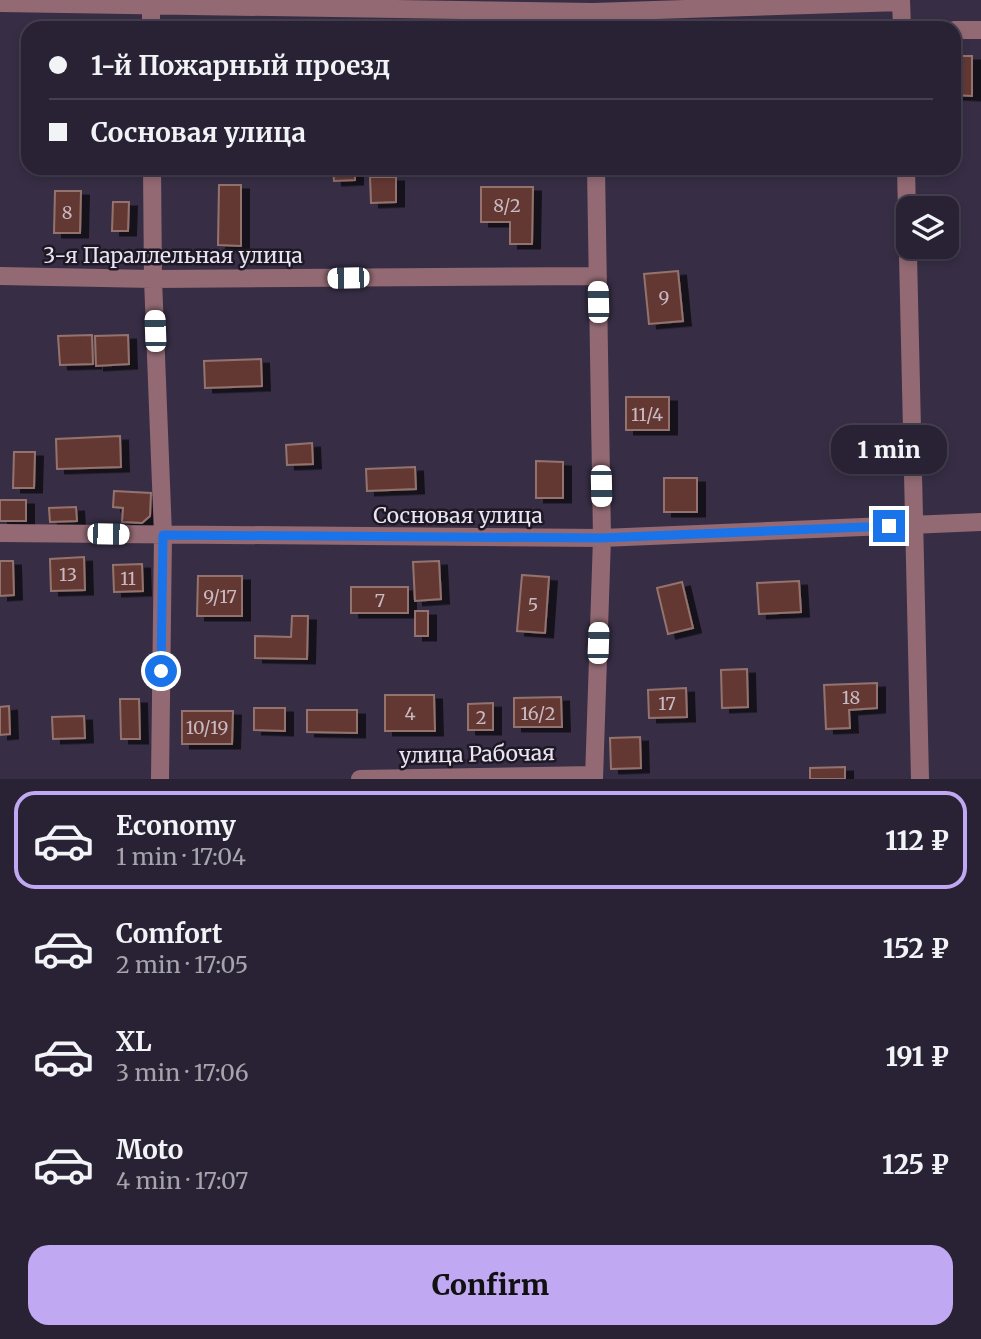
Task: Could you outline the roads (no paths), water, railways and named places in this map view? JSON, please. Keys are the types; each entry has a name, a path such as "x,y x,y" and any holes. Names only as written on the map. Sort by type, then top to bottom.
{"street":[{"path":"0,3 151,3 593,13 901,1 902,21"},
{"path":"151,3 151,21"},
{"path":"961,30 981,30"},
{"path":"152,175 153,279 163,535 160,779"},
{"path":"594,777 601,538 596,175"},
{"path":"905,175 920,779"},
{"name":"3-я Параллельная улица","path":"0,276 153,279 598,276"},
{"name":"Сосновая улица","path":"0,533 601,538 981,522"},
{"name":"улица Рабочая","path":"360,779 594,777"}]}
